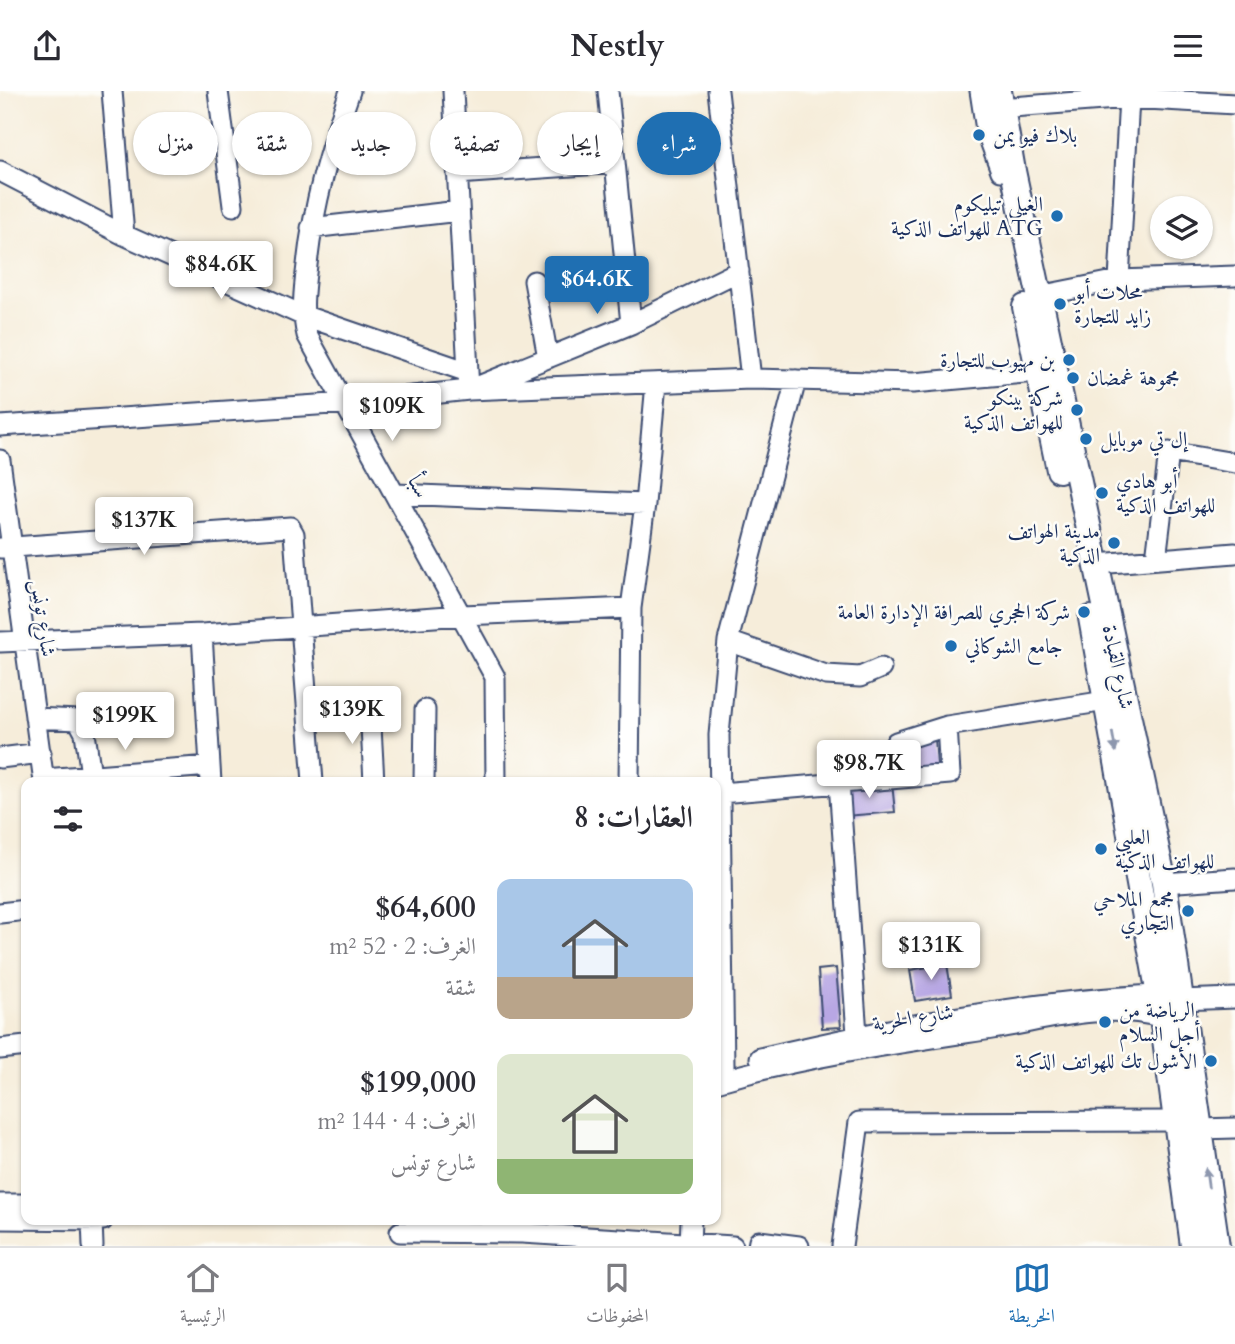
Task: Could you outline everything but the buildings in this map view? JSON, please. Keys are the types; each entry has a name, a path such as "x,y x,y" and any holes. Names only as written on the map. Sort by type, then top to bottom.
{"main road":[{"name":"شارع القيادة","path":"988,91 1039,296 1164,883 1170,1006"},
{"name":"شارع القيادة","path":"1007,96 1007,171 1037,372 1082,565 1106,701 1170,1006 1188,1125 1217,1246"},
{"name":"شارع القيادة","path":"1188,1125 1193,1246"}],"street":[{"path":"112,91 124,235"},
{"path":"218,91 233,206"},
{"name":"سبأ","path":"350,91 321,174 311,229 302,315 307,335 347,403 495,677 496,777"},
{"path":"453,91 454,112"},
{"path":"608,91 610,112"},
{"path":"719,91 751,379"},
{"path":"980,91 986,130 1007,171"},
{"path":"1007,96 1129,98 1235,104"},
{"path":"1119,280 1129,98"},
{"path":"0,171 124,235 302,315 468,381 656,383 751,379 913,383 1037,372"},
{"path":"457,175 468,381"},
{"path":"616,175 631,324"},
{"path":"311,229 459,211"},
{"path":"0,426 347,403 468,381 548,358 631,324 739,271"},
{"path":"1039,296 1119,280 1235,276"},
{"path":"534,281 548,358"},
{"path":"720,777 719,735 728,641 796,380"},
{"path":"629,777 631,608 645,504 656,383"},
{"path":"1156,559 1169,452 1235,463"},
{"name":"شارع تونس","path":"0,460 5,548 23,642 44,777"},
{"path":"396,494 645,504"},
{"path":"5,548 290,527 294,534 313,777"},
{"path":"1097,564 1235,553"},
{"path":"0,642 202,634 462,615 631,608"},
{"path":"76,777 211,774 202,634"},
{"path":"728,641 826,675 860,677 881,668"},
{"path":"899,778 896,742 947,726 1106,701"},
{"path":"370,708 374,777"},
{"path":"424,777 425,710"},
{"path":"35,718 78,720 85,733 92,775"},
{"path":"721,793 950,774 947,726"},
{"path":"0,758 41,753"},
{"path":"839,783 858,1043"},
{"path":"1164,883 1235,878"},
{"path":"0,913 21,911"},
{"path":"1170,1006 1235,998"},
{"path":"721,1072 1067,1002 1235,1009"},
{"path":"0,1049 21,1047"},
{"path":"842,1246 859,1122 1188,1125 1235,1128"},
{"path":"2,1204 21,1204"},
{"path":"2,1204 21,1207"},
{"path":"93,1246 95,1225"},
{"path":"690,1244 691,1225"},
{"path":"399,1232 522,1233 625,1229 690,1244 733,1246"},
{"path":"758,1246 759,1241 799,1246"}],"place":[{"name":"بلاك فيو يمن","path":"979,135"},
{"name":"الغيلي تيليكوم للهواتف الذكية ATG","path":"1057,216"},
{"name":"محلات أبو زايد للتجارة","path":"1060,304"},
{"name":"بن مهيوب للتجارة","path":"1069,360"},
{"name":"مجموهة غمضان","path":"1073,378"},
{"name":"شركة بينكو للهواتف الذكية","path":"1077,410"},
{"name":"إل تي موبايل","path":"1086,439"},
{"name":"أبو هادي للهواتف الذكية","path":"1102,493"},
{"name":"مدينة الهواتف الذكية","path":"1114,543"},
{"name":"شركة الحجري للصرافة الإدارة العامة","path":"1084,612"},
{"name":"جامع الشوكاني","path":"951,646"},
{"name":"العليي للهواتف الذكية","path":"1101,849"},
{"name":"مجمع الملاحي التجاري","path":"1188,911"},
{"name":"الرياضة من أجل السلام","path":"1105,1022"},
{"name":"الأشول تك للهواتف الذكية","path":"1211,1061"}]}
